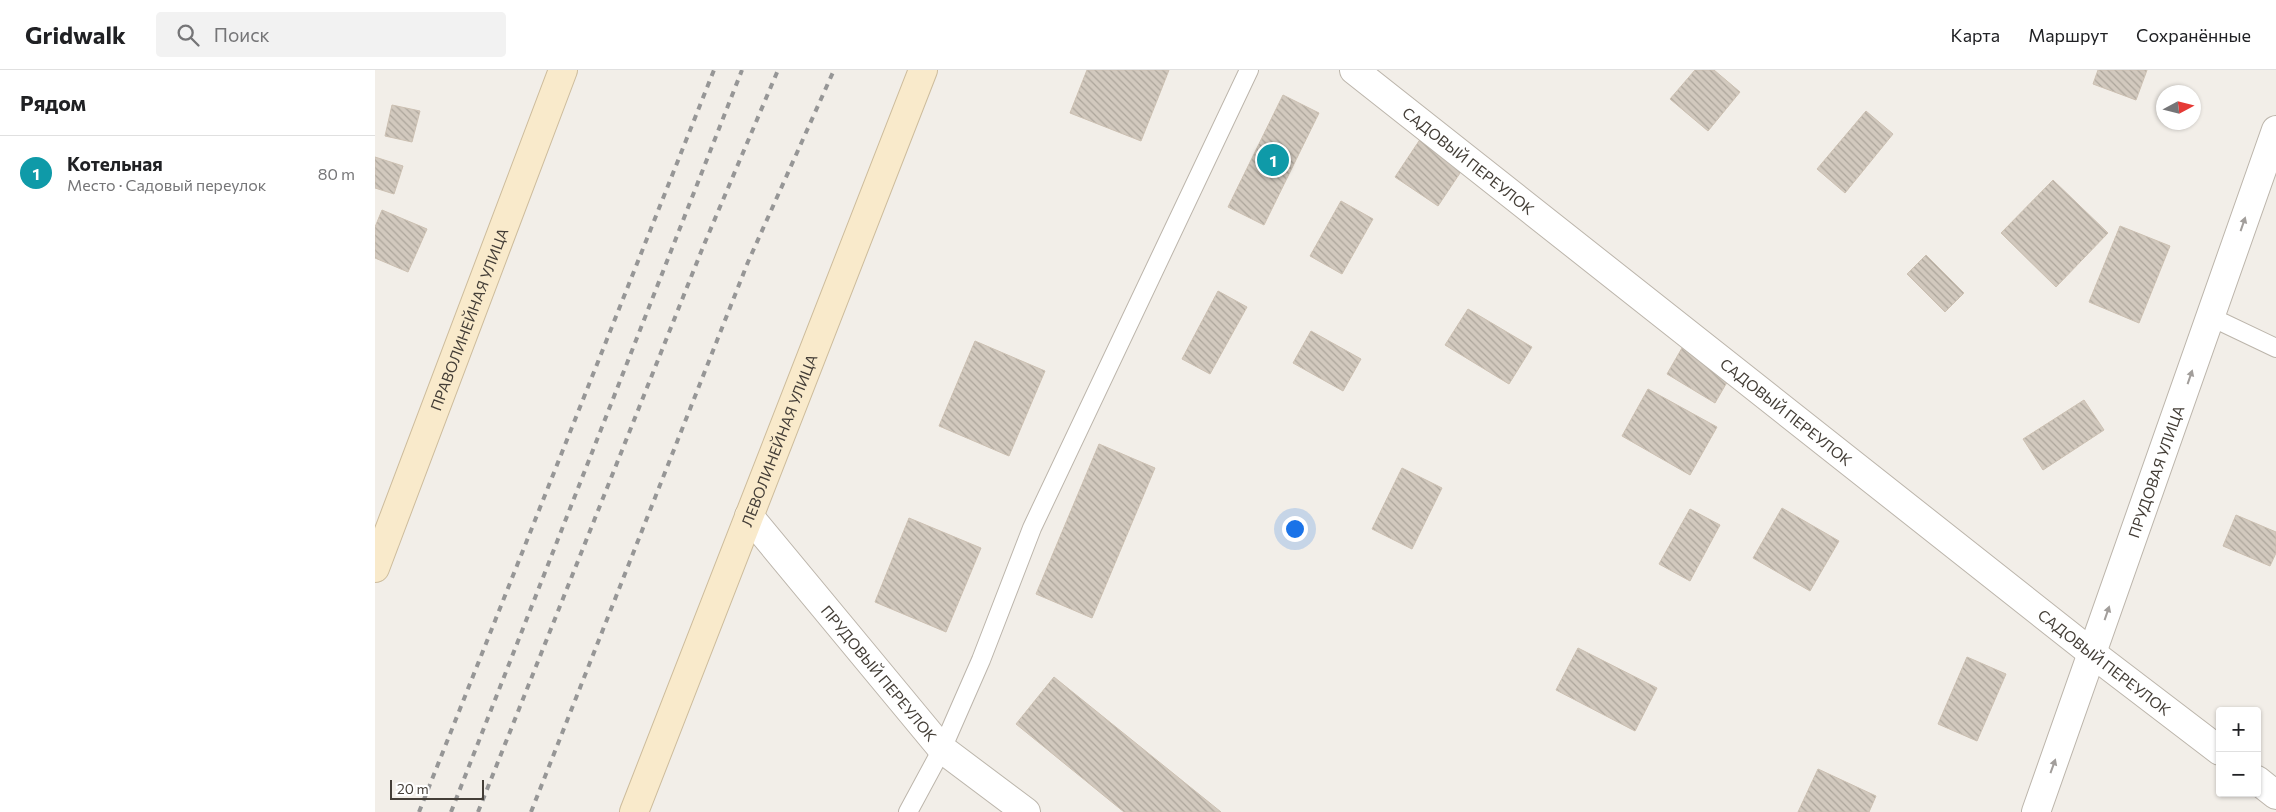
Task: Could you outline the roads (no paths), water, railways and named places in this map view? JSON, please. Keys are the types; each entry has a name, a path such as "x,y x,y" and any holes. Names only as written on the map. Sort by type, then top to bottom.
{"main road":[{"name":"ПРАВОЛИНЕЙНАЯ УЛИЦА","path":"375,568 563,70"},
{"name":"ЛЕВОЛИНЕЙНАЯ УЛИЦА","path":"634,812 923,70"}],"street":[{"name":"САДОВЫЙ ПЕРЕУЛОК","path":"1355,70 2093,654 2216,748"},
{"name":"ПРУДОВАЯ УЛИЦА","path":"2036,812 2276,130"},
{"name":"ПРУДОВЫЙ ПЕРЕУЛОК","path":"749,516 942,749 1026,812"},
{"path":"2261,783 2276,794"}],"lane":[{"path":"908,812 942,749 981,660 1032,528 1249,70"},
{"path":"2211,317 2276,348"}],"railway":[{"path":"419,812 714,70"},
{"path":"451,812 742,70"},
{"path":"478,812 703,247 778,70"},
{"path":"531,812 748,262 834,70"}],"place":[{"name":"Котельная","path":"1273,160"}]}
